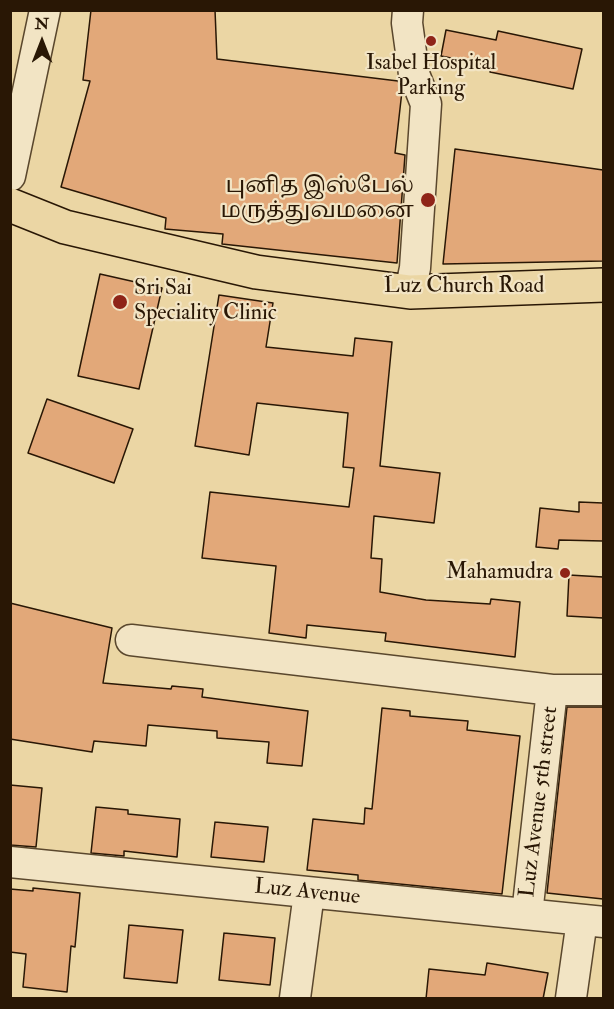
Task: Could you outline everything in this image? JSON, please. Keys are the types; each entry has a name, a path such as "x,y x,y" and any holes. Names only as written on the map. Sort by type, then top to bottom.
{"main road":[{"name":"Luz Church Road","path":"10,205 65,227 256,272 410,292 603,285"}],"street":[{"path":"10,176 45,10"},
{"path":"408,10 407,23 414,74 426,104 415,268 410,292"},
{"path":"131,640 552,690 603,690"},
{"name":"Luz Avenue 5th street","path":"527,914 552,690"},
{"name":"Luz Avenue","path":"10,862 593,921"},
{"path":"295,999 309,892"},
{"path":"572,999 593,921"}],"building":[{"path":"91,10 215,10 217,59 398,81 402,91 395,153 405,155 397,263 222,244 223,234 165,229 166,218 61,187 90,81 83,80"},
{"path":"446,30 496,40 498,31 582,49 573,89 490,72 491,66 441,56"},
{"path":"455,149 603,170 603,261 443,264"},
{"path":"100,274 162,288 139,389 78,376"},
{"path":"219,295 273,303 266,347 353,356 355,338 392,342 380,466 440,473 434,523 374,516 371,558 382,559 380,592 426,600 490,604 491,599 520,602 515,657 385,641 386,633 307,625 306,638 269,633 276,566 202,558 210,492 349,507 354,468 343,467 348,413 257,403 249,455 195,446"},
{"path":"47,399 133,429 114,483 28,453"},
{"path":"579,502 603,503 603,541 559,540 558,549 536,547 540,508 579,512"},
{"path":"569,575 603,577 603,618 567,616"},
{"path":"10,603 112,628 103,683 171,689 172,686 203,689 202,697 308,711 302,766 267,763 269,742 217,738 217,731 148,725 146,746 94,741 92,752 10,739"},
{"path":"567,707 603,707 603,899 547,893"},
{"path":"382,708 410,711 410,716 468,721 467,730 520,736 502,894 358,880 358,875 307,870 313,819 364,824 365,808 372,809"},
{"path":"10,785 42,788 36,847 10,845"},
{"path":"96,807 128,810 128,814 180,819 177,857 124,851 124,856 91,853"},
{"path":"215,822 268,827 264,862 211,857"},
{"path":"33,888 80,893 75,947 71,946 67,992 23,987 26,954 10,952 10,889 33,891"},
{"path":"129,925 183,930 177,983 124,978"},
{"path":"224,933 275,938 270,985 219,980"},
{"path":"487,963 548,973 543,999 426,999 429,969 485,975"}],"place":[{"name":"Isabel Hospital Parking","path":"431,41"},
{"name":"புனித இஸ்பேல் மருத்துவமனை","path":"428,200"},
{"name":"Sri Sai Speciality Clinic","path":"120,302"},
{"name":"Mahamudra","path":"565,573"}]}
